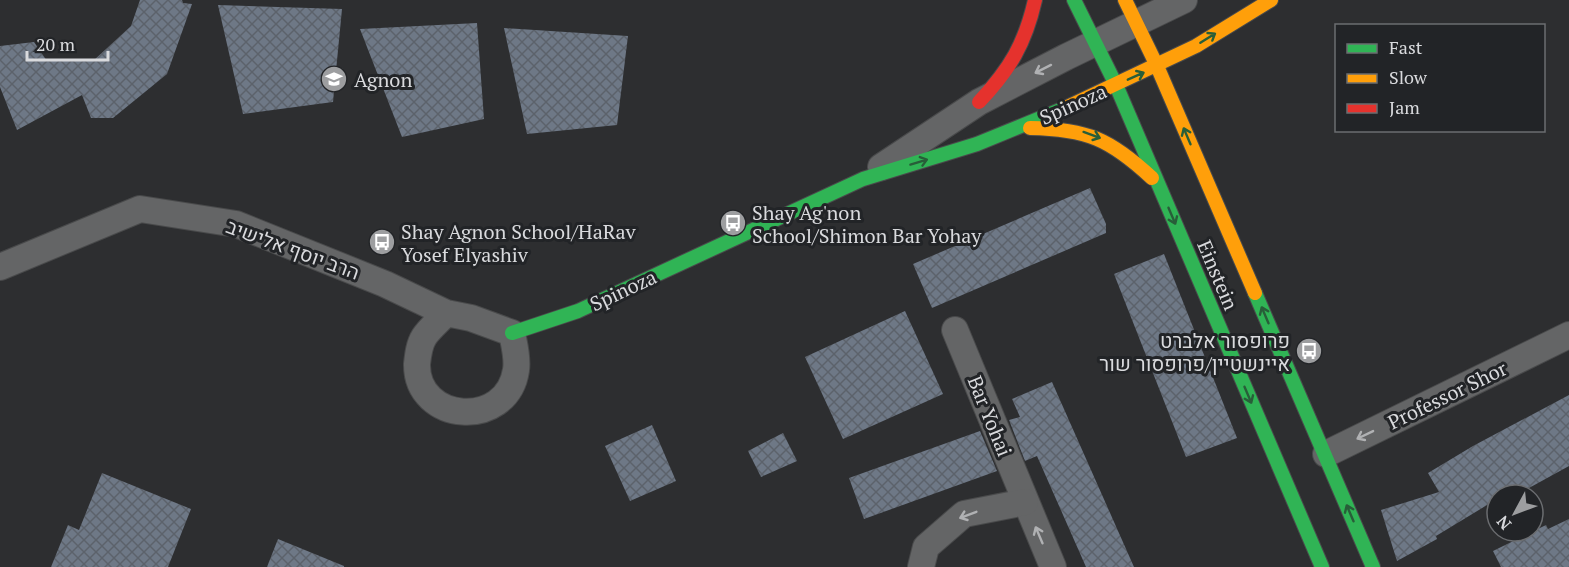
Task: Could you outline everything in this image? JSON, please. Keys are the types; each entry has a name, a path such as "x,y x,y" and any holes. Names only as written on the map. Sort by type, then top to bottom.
{"main road":[{"path":"979,102 1004,76 1020,51 1035,0"},
{"name":"Einstein","path":"1074,0 1116,85 1322,567"},
{"name":"Einstein","path":"1125,0 1157,66 1373,567"},
{"name":"Spinoza","path":"512,333 578,311 863,179 976,144 1116,85 1196,46 1271,0"},
{"path":"1013,130 1076,129 1100,138 1121,151 1158,184"}],"street":[{"name":"Spinoza","path":"863,179 979,102 1184,0"},
{"name":"הרב יוסף אלישיב","path":"0,267 140,209 236,224 385,284 446,313"},
{"path":"446,313 471,318 512,333 517,367 505,396 492,406 477,412 461,412 445,407 431,398 422,385 417,369 418,353 423,337 446,313"},
{"name":"Bar Yohai","path":"954,330 1053,567"},
{"name":"Professor Shor","path":"1326,454 1569,336"},
{"path":"921,567 927,547 964,514 1025,502"}],"building":[{"path":"140,0 182,0 183,3 192,4 167,74 113,118 91,118 82,95 17,130 0,87 0,46 34,42 47,61 93,61 131,26"},
{"path":"218,5 342,9 333,102 243,114"},
{"path":"477,23 484,119 402,137 360,29"},
{"path":"504,28 628,36 617,125 527,134"},
{"path":"1090,188 1106,224 1106,233 932,308 913,264"},
{"path":"1164,254 1237,438 1186,457 1114,274"},
{"path":"905,311 943,394 843,439 805,357"},
{"path":"1052,382 1134,567 1086,567 1037,456 1025,461 1009,420 1020,417 1012,399"},
{"path":"1569,395 1569,466 1538,483 1485,483 1485,506 1436,536 1437,539 1397,561 1381,510 1439,492 1428,473 1473,446"},
{"path":"652,425 676,481 630,501 605,446"},
{"path":"980,431 997,471 864,519 849,478"},
{"path":"783,433 797,461 761,477 748,451"},
{"path":"102,473 191,509 168,567 51,567 68,525 79,530"},
{"path":"1569,519 1569,567 1501,567 1493,551 1509,543 1545,543 1545,525 1548,529"},
{"path":"278,539 344,566 344,567 267,567"}],"traffic: fast":[{"path":"1074,0 1116,85 1322,567"},
{"path":"512,333 578,311 863,179 977,144 1065,108"},
{"path":"1255,293 1373,567"}],"traffic: slow":[{"path":"1125,0 1157,66 1255,293"},
{"path":"1065,108 1196,46 1271,0"},
{"path":"1030,128 1067,131 1097,139 1123,154 1152,178"}],"traffic: jam":[{"path":"979,102 1015,55 1035,0"}],"place":[{"name":"Agnon","path":"334,79"},
{"name":"Shay Ag'non School/Shimon Bar Yohay","path":"733,223"},
{"name":"Shay Agnon School/HaRav Yosef Elyashiv","path":"382,242"},
{"name":"פרופסור אלברט איינשטיין/פרופסור שור","path":"1309,351"}]}
